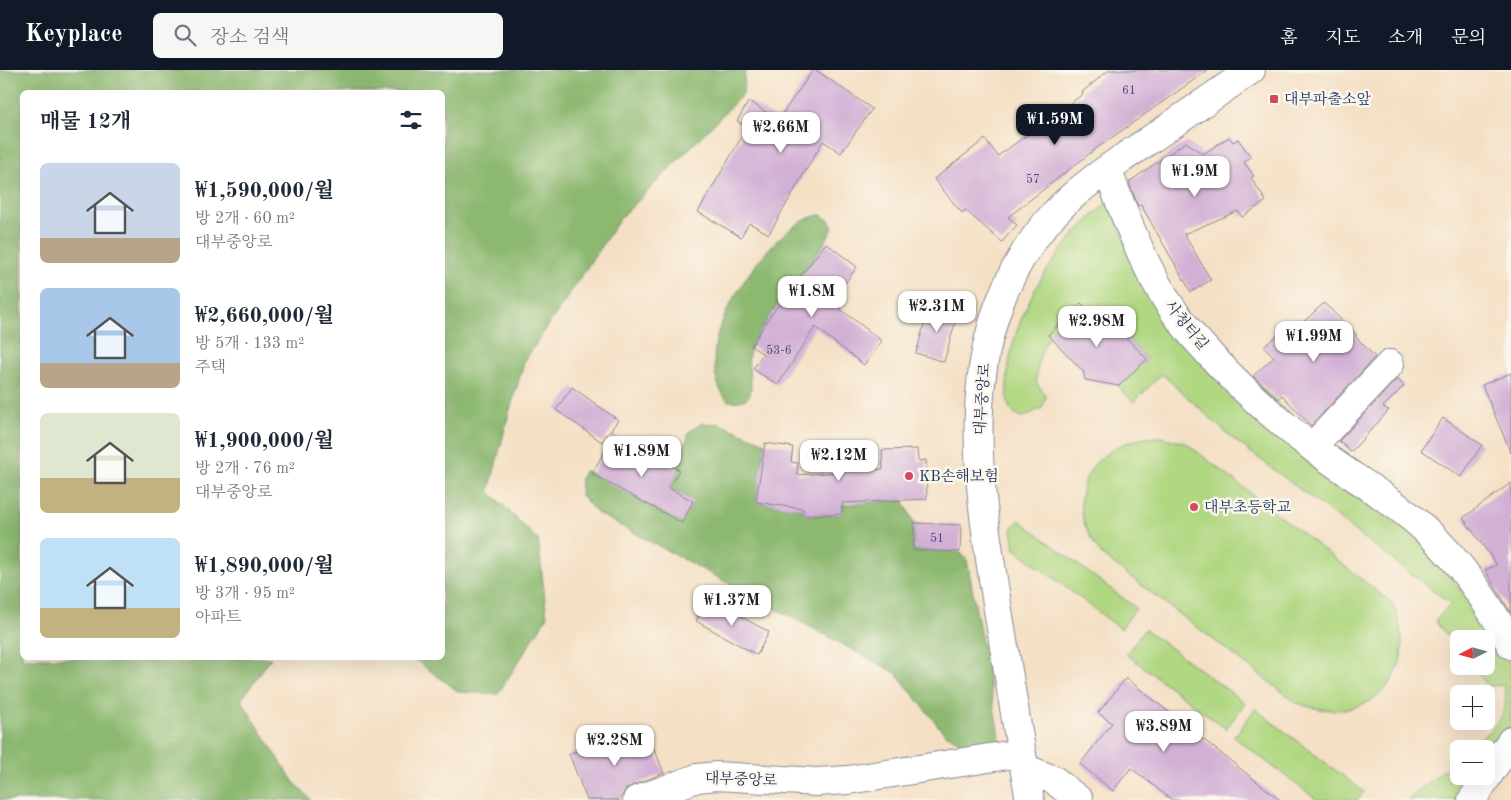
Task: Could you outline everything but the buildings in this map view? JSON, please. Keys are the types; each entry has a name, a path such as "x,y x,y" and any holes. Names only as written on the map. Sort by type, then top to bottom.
{"street":[{"name":"대부중앙로","path":"1030,800 980,482 979,401 984,357 992,322 1003,293 1035,238 1055,214 1107,169 1251,70"},
{"name":"사청터길","path":"1107,169 1145,265 1166,300 1193,336 1223,368 1312,447 1398,507 1428,532 1477,587 1511,645"},
{"path":"1312,447 1390,364"},
{"path":"1472,800 1511,741"},
{"name":"대부중앙로","path":"637,800 680,782 716,776 817,782 840,790 1023,761"},
{"path":"1023,761 1054,780 1079,800"}],"green space":[{"path":"0,70 745,70 743,94 619,220 525,360 489,491 538,540 547,617 498,694 459,692 416,660 445,660 445,90 20,90 20,660 270,660 241,700 293,781 311,800 0,800"},
{"path":"1108,202 1136,265 1437,558 1491,630 1450,630 1450,639 1435,621 1451,604 1232,438 1162,374 1134,402 1118,387 1147,359 1113,324 1106,330 1080,303 1054,329 1048,337 1040,356 1036,382 1046,396 1042,408 1023,417 1010,409 1007,384 1010,358 1026,307 1054,261 1070,239"},
{"path":"821,215 830,221 833,228 814,258 770,314 752,345 749,355 751,392 748,397 741,401 728,401 723,395 717,380 714,356 721,324 730,305 742,285 771,246 788,231 805,220"},
{"path":"702,423 720,424 765,443 756,502 797,508 803,510 804,515 842,514 842,505 903,500 914,523 913,550 960,552 967,560 1000,741 994,750 978,753 944,733 896,673 597,513 580,494 581,477 585,470 682,523 693,501 669,488 679,470 689,432"},
{"path":"1161,437 1186,443 1392,603 1401,629 1402,652 1396,673 1384,690 1368,702 1347,709 1323,709 1297,703 1103,556 1089,535 1082,513 1082,494 1087,476 1099,460 1115,448 1136,440"},
{"path":"1019,520 1136,608 1121,629 1015,549 1012,529"},
{"path":"1145,629 1245,703 1226,729 1126,654"},
{"path":"1495,636 1511,667 1511,727 1495,751 1495,740 1478,740 1490,730 1495,730 1495,724 1502,715 1505,707 1504,685 1487,685 1479,675 1495,675"},
{"path":"1255,709 1364,792 1358,800 1317,800 1234,737"},
{"path":"1450,765 1450,785 1473,785 1463,800 1408,800"}],"place":[{"name":"대부파출소앞","path":"1274,99"},
{"name":"KB손해보험","path":"909,476"},
{"name":"대부초등학교","path":"1194,507"}]}
